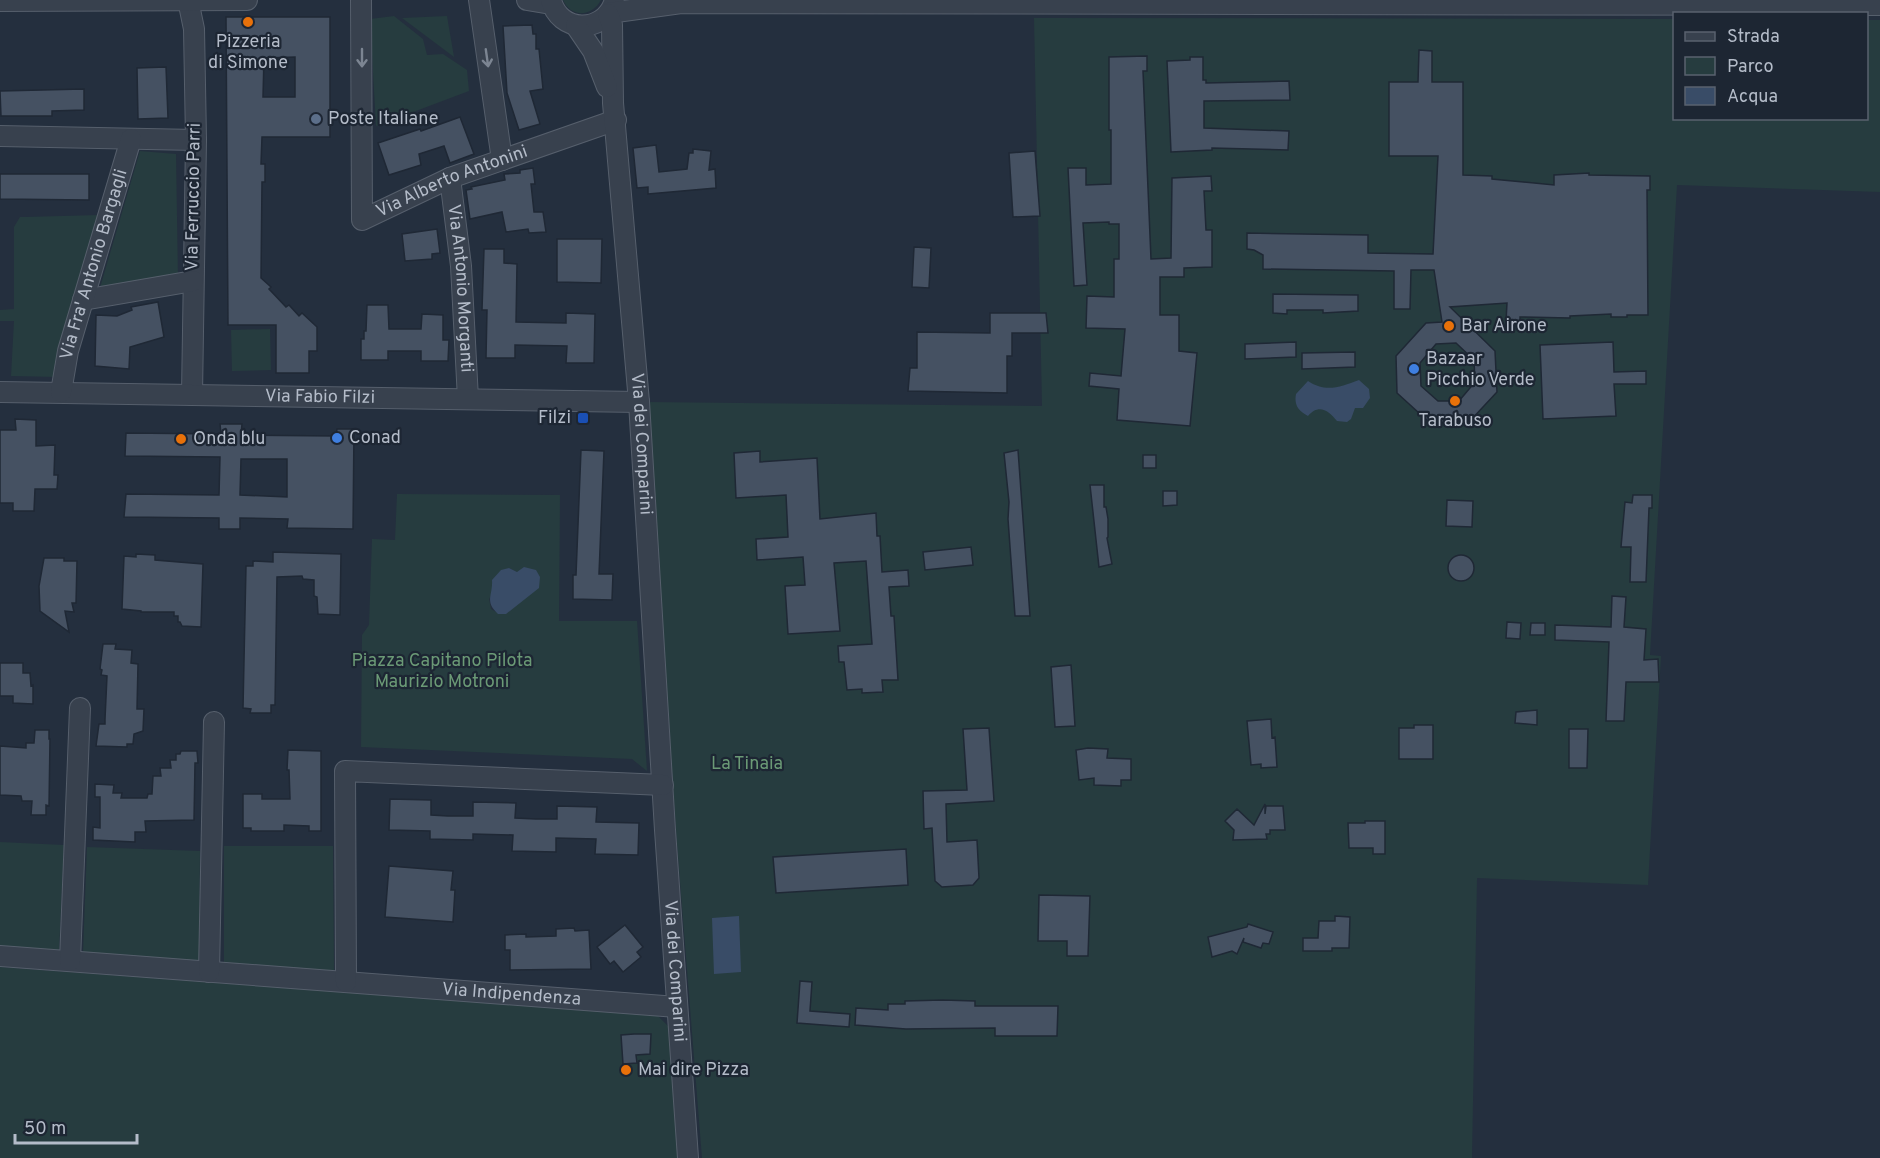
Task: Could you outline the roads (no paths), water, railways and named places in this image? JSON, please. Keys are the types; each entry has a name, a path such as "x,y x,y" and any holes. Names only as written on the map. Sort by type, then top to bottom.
{"street":[{"path":"0,0 247,0"},
{"name":"Via Alberto Antonini","path":"361,0 362,220 450,178 502,160 614,112"},
{"path":"479,0 502,160"},
{"path":"527,0 551,2"},
{"name":"Via Ferruccio Parri","path":"188,1 194,29 196,140 192,395"},
{"path":"576,26 592,25 611,9 673,1 1597,2 1880,5"},
{"name":"Via dei Comparini","path":"551,2 561,18 576,26 593,51 614,112"},
{"name":"Via dei Comparini","path":"611,9 614,112 639,402 688,1158"},
{"path":"0,136 196,140"},
{"name":"Via Fra' Antonio Bargagli","path":"61,392 68,351 131,139"},
{"name":"Via Antonio Morganti","path":"450,178 461,266 468,399"},
{"path":"83,300 193,281"},
{"name":"Via Fabio Filzi","path":"0,392 639,402"},
{"path":"70,961 80,708"},
{"path":"209,972 214,722"},
{"path":"346,982 345,771 663,785"},
{"name":"Via Indipendenza","path":"0,956 677,1007"}],"water":[{"path":"1359,380 1369,389 1370,398 1363,408 1355,408 1351,419 1347,422 1337,421 1331,414 1320,409 1308,416 1299,410 1296,404 1296,394 1308,381 1327,388 1339,387"},
{"path":"524,567 536,570 540,577 539,588 506,614 498,614 490,602 492,580 501,570 509,568 517,572"},
{"path":"739,916 741,972 714,974 712,918"}],"place":[{"name":"Pizzeria di Simone","path":"248,22"},
{"name":"Poste Italiane","path":"316,119"},
{"name":"Bar Airone","path":"1449,326"},
{"name":"Bazaar Picchio Verde","path":"1414,369"},
{"name":"Tarabuso","path":"1455,401"},
{"name":"Filzi","path":"583,418"},
{"name":"Conad","path":"337,438"},
{"name":"Onda blu","path":"181,439"},
{"name":"Mai dire Pizza","path":"626,1070"}],"park label":[{"name":"Piazza Capitano Pilota Maurizio Motroni","path":"442,671"},
{"name":"La Tinaia","path":"747,764"}]}
